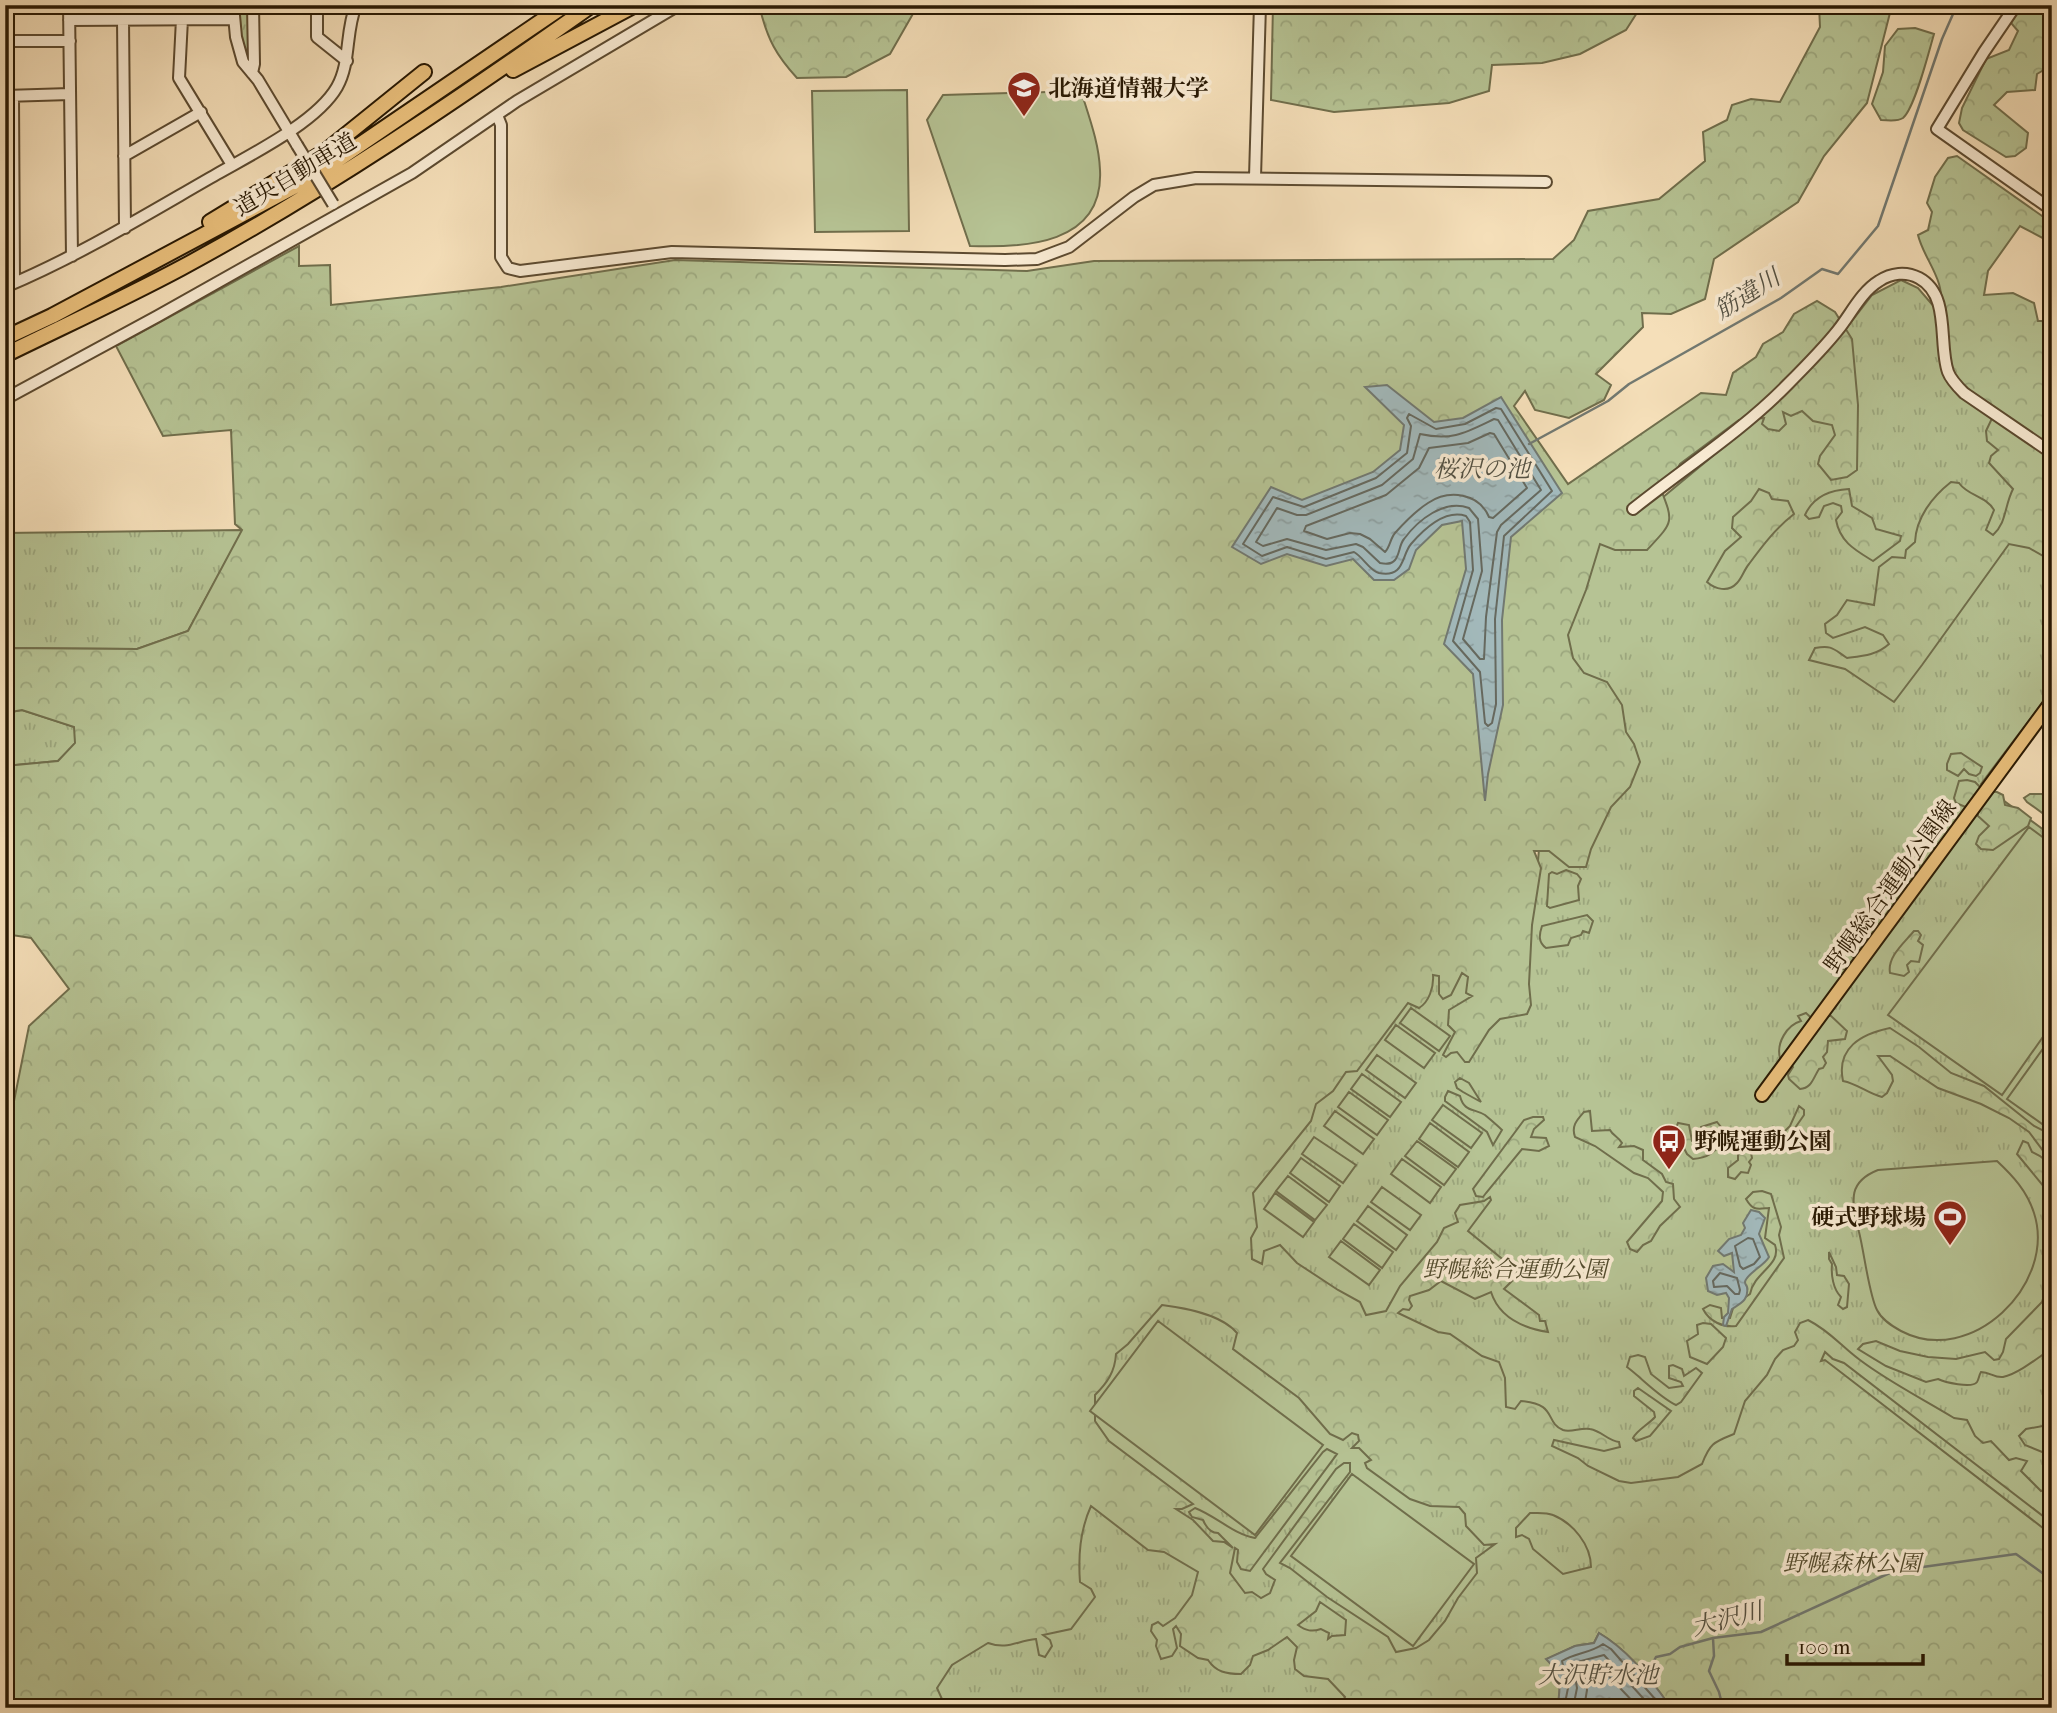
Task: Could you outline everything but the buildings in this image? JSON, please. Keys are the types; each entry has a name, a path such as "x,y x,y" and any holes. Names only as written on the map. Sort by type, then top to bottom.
{"highway":[{"name":"道央自動車道","path":"5,338 52,316 314,176 565,5"},
{"name":"道央自動車道","path":"5,355 181,268 332,180 470,92 592,5"},
{"path":"470,92 635,5"},
{"path":"52,316 326,151 424,72"}],"main road":[{"name":"野幌総合運動公園線","path":"1762,1095 2052,701"}],"street":[{"path":"69,5 72,256"},
{"path":"233,5 243,62 255,76 336,209"},
{"path":"253,5 255,76"},
{"path":"317,5 317,37 347,61"},
{"path":"70,94 9,96 10,285 125,228 312,115 337,86 347,61 347,39 356,5"},
{"path":"5,399 336,209 412,173 497,114 679,5"},
{"path":"1255,177 1260,5"},
{"path":"2016,5 1937,129 2052,209"},
{"path":"181,19 179,78 232,165"},
{"path":"69,20 234,19"},
{"path":"123,20 125,228"},
{"path":"5,41 70,41"},
{"path":"124,156 201,113"},
{"path":"497,114 501,125 500,257 508,268 520,271 673,252 1005,260 1037,258 1069,247 1154,185 1196,178 1546,182"},
{"path":"1633,509 1786,386 1836,332 1869,289 1897,272 1919,278 1936,298 1949,374 1956,385 2052,453"}],"green space":[{"path":"237,5 249,5 248,58 239,33"},
{"path":"791,5 918,5 890,54 846,77 797,78 774,46 760,9"},
{"path":"1273,5 1642,5 1626,30 1580,54 1542,63 1492,65 1489,91 1449,103 1334,112 1271,100"},
{"name":"野幌森林公園","path":"1819,5 1892,5 1867,103 1824,156 1798,202 1714,259 1705,299 1671,314 1642,313 1643,327 1596,374 1611,385 1604,400 1569,418 1535,410 1525,391 1514,406 1568,484 1701,393 1726,395 1733,373 1756,357 1763,344 1783,332 1794,314 1817,301 1835,312 1852,339 1858,405 1857,470 1847,477 1831,480 1818,464 1820,456 1835,435 1832,425 1813,421 1802,411 1791,416 1783,412 1786,424 1779,431 1768,429 1762,424 1764,418 1739,420 1680,464 1674,475 1660,487 1668,508 1669,521 1647,550 1615,550 1600,544 1568,635 1573,658 1584,673 1607,682 1622,705 1626,732 1634,744 1640,762 1630,787 1611,807 1591,849 1586,867 1569,867 1549,851 1534,851 1541,868 1532,925 1529,984 1531,1005 1527,1014 1500,1019 1489,1030 1469,1062 1465,1062 1457,1052 1446,1057 1443,1055 1455,1032 1448,1025 1449,1010 1472,996 1466,993 1468,977 1462,973 1451,995 1443,999 1439,994 1439,976 1433,975 1432,989 1426,1002 1419,1008 1408,1003 1357,1071 1346,1072 1333,1091 1316,1104 1311,1121 1253,1193 1257,1227 1251,1238 1252,1259 1262,1264 1264,1251 1280,1245 1297,1263 1360,1302 1366,1315 1386,1311 1400,1286 1437,1242 1444,1228 1458,1222 1455,1213 1460,1205 1484,1201 1490,1197 1491,1200 1468,1231 1517,1271 1516,1277 1504,1289 1539,1315 1540,1321 1545,1321 1548,1332 1513,1320 1500,1308 1491,1292 1475,1299 1441,1281 1429,1290 1410,1296 1412,1306 1409,1310 1403,1309 1398,1313 1438,1332 1450,1334 1482,1356 1499,1362 1505,1378 1506,1407 1515,1409 1521,1401 1533,1403 1546,1409 1557,1427 1563,1430 1590,1429 1619,1442 1620,1447 1604,1451 1554,1440 1552,1446 1619,1481 1631,1483 1678,1477 1702,1464 1714,1444 1734,1434 1745,1401 1767,1375 1783,1350 1794,1346 1798,1340 1795,1332 1800,1323 1808,1320 1816,1324 1883,1376 1954,1418 1967,1420 1975,1436 1983,1443 1991,1441 2009,1460 2016,1458 2027,1461 2021,1471 2041,1491 2052,1487 2052,1523 1844,1363 1825,1352 1821,1361 1825,1360 2052,1535 2052,1708 1671,1708 1639,1666 1599,1633 1594,1643 1575,1646 1547,1659 1560,1682 1557,1708 1339,1708 1345,1697 1328,1679 1304,1676 1295,1669 1297,1647 1287,1637 1253,1656 1250,1665 1241,1674 1231,1674 1218,1670 1208,1660 1198,1658 1180,1646 1181,1634 1176,1626 1173,1629 1177,1648 1172,1656 1161,1659 1156,1646 1157,1640 1151,1631 1152,1625 1158,1622 1163,1626 1175,1618 1192,1595 1198,1572 1164,1552 1148,1550 1091,1506 1082,1534 1079,1572 1080,1582 1091,1589 1095,1597 1071,1629 1043,1635 1050,1640 1052,1646 1045,1657 1039,1655 1036,1639 1007,1645 988,1643 952,1665 937,1688 946,1708 5,1708 5,1146 29,1026 69,989 31,938 5,934 5,766 58,761 75,743 74,727 22,710 5,713 5,648 137,649 188,631 242,530 235,524 231,430 163,436 116,346 299,246 299,266 330,265 331,305 501,287 675,260 1027,271 1094,261 1553,259 1574,240 1588,211 1659,199 1705,161 1703,132 1727,120 1732,105 1751,99 1780,102 1820,27","holes":["1162,1305 1202,1313 1230,1326 1237,1333 1233,1349 1299,1398 1330,1434 1343,1440 1352,1433 1358,1435 1359,1441 1352,1448 1359,1448 1371,1460 1365,1463 1367,1468 1410,1499 1430,1506 1459,1507 1465,1514 1466,1526 1484,1545 1495,1544 1476,1558 1477,1573 1429,1640 1416,1648 1396,1652 1388,1637 1280,1563 1350,1472 1350,1463 1344,1463 1336,1469 1263,1569 1275,1580 1270,1593 1261,1598 1252,1592 1245,1593 1230,1573 1235,1548 1238,1550 1237,1562 1241,1569 1250,1571 1337,1454 1327,1449 1323,1452 1255,1538 1239,1533 1195,1508 1189,1512 1192,1517 1203,1520 1209,1529 1218,1533 1233,1548 1224,1542 1213,1541 1193,1520 1176,1509 1193,1504 1109,1441 1095,1421 1095,1395 1110,1377 1116,1354","1530,1513 1553,1515 1567,1523 1580,1536 1588,1551 1591,1567 1563,1574 1533,1549 1529,1539 1522,1535 1516,1537 1516,1528","1320,1602 1346,1620 1345,1635 1328,1639 1329,1633 1321,1629 1309,1630 1298,1625 1316,1611"]},
{"path":"2022,5 2052,5 2052,62 2037,74 2035,90 2007,92 1994,105 2028,133 2026,148 2015,156 2006,157 1963,130 1959,123 1962,108 1986,59 2009,50 2018,31 2011,23"},
{"path":"1915,28 1934,34 1917,92 1903,118 1881,120 1872,104 1883,72 1885,46 1898,29"},
{"path":"907,90 909,231 815,232 812,91"},
{"path":"1081,91 1096,140 1100,170 1098,195 1089,214 1075,228 1036,243 970,246 927,120 943,95"},
{"path":"1957,156 2052,223 2052,243 2020,226 1988,271 1984,295 2013,293 2034,303 2038,321 2046,321 2052,325 2052,381 2047,400 2052,428 2052,561 2029,548 2009,544 1894,702 1845,669 1809,660 1815,648 1821,647 1832,648 1847,658 1875,653 1889,644 1883,635 1865,627 1833,638 1826,633 1825,624 1837,615 1847,600 1874,605 1879,567 1892,557 1905,558 1906,550 1915,542 1918,525 1926,509 1951,482 1959,483 1991,505 1994,510 1986,530 1993,535 2003,519 2013,489 1989,463 1991,456 1998,450 1987,441 1986,431 1996,410 1964,385 1947,359 1939,284 1918,235 1928,230 1932,212 1927,203 1935,177 1948,158"},
{"name":"野幌総合運動公園","path":"1901,280 1918,288 1936,309 1940,363 1954,390 2052,458 2052,690 1981,784 2052,836 2052,1708 939,1708 931,1684 971,1647 1055,1421 1470,847 1534,906 1551,713 1587,521 1621,532 1785,396 1841,335 1872,295"},
{"path":"1759,489 1769,493 1772,499 1788,501 1794,514 1765,544 1737,583 1726,589 1714,587 1707,582 1725,551 1741,537 1732,528 1733,517 1751,501"},
{"path":"1849,489 1852,506 1872,518 1876,529 1901,536 1900,541 1873,561 1854,549 1841,534 1836,520 1842,512 1841,506 1833,503 1824,506 1819,517 1809,519 1805,515 1812,503 1823,496"},
{"path":"243,530 188,631 137,649 5,648 5,533"},
{"path":"22,710 75,727 75,744 58,761 5,766 5,713"},
{"path":"1961,753 1982,767 1980,773 1976,776 1964,769 1958,776 1947,770 1951,754"},
{"path":"1959,781 1975,782 1984,791 2003,795 2005,805 2018,808 2031,818 2028,826 1993,850 1981,849 1976,844 1979,836 1989,826 1978,816 1977,802 1968,808 1956,803 1954,798"},
{"path":"2030,794 2042,794 2052,802 2052,820 2027,802 2024,798"},
{"path":"2029,827 2052,844 2052,1024 2002,1095 1888,1015"},
{"path":"1566,870 1577,874 1581,879 1578,886 1579,900 1550,908 1547,906 1549,874"},
{"path":"1587,915 1593,921 1589,933 1583,931 1581,935 1571,938 1568,945 1546,948 1540,941 1542,926"},
{"path":"1858,930 1865,930 1867,941 1860,952 1853,952 1855,959 1845,970 1840,967 1838,959"},
{"path":"1914,931 1921,935 1918,941 1923,945 1919,962 1911,961 1907,965 1909,972 1904,976 1890,973 1891,961"},
{"path":"1411,1008 1450,1036 1439,1051 1400,1023"},
{"path":"1806,1013 1818,1024 1830,1015 1847,1031 1845,1039 1828,1041 1827,1052 1823,1057 1826,1063 1819,1069 1810,1085 1800,1089 1789,1079 1788,1075 1793,1067 1787,1059 1780,1058 1779,1052 1787,1031 1801,1021 1798,1016"},
{"path":"1396,1025 1435,1053 1424,1068 1385,1040"},
{"path":"1890,1028 1951,1073 1984,1086 2034,1126 2052,1135 2052,1156 2047,1156 2029,1132 2009,1118 1938,1088 1890,1056 1878,1056 1892,1075 1893,1081 1882,1097 1843,1081 1843,1060 1853,1044 1869,1034"},
{"path":"2052,1036 2052,1131 2007,1099"},
{"path":"1377,1055 1416,1083 1405,1098 1366,1070"},
{"path":"1362,1074 1401,1102 1390,1117 1351,1089"},
{"path":"1460,1078 1469,1083 1481,1102 1457,1088 1455,1082"},
{"path":"1448,1091 1460,1096 1467,1107 1485,1115 1502,1130 1493,1145 1487,1132 1445,1101"},
{"path":"1349,1092 1388,1120 1377,1135 1338,1107"},
{"path":"1443,1105 1482,1133 1471,1148 1432,1120"},
{"path":"1799,1106 1804,1110 1804,1115 1779,1151 1764,1151 1761,1145 1769,1140 1776,1140 1790,1126"},
{"path":"1335,1111 1374,1139 1363,1154 1324,1126"},
{"path":"1590,1111 1592,1131 1610,1130 1622,1143 1619,1147 1634,1146 1643,1150 1643,1160 1662,1174 1666,1182 1673,1184 1674,1199 1680,1207 1660,1226 1651,1241 1637,1252 1630,1249 1627,1242 1662,1201 1663,1192 1648,1178 1634,1173 1595,1146 1575,1137 1575,1123 1584,1112"},
{"path":"1543,1117 1544,1120 1534,1129 1531,1137 1546,1138 1549,1146 1539,1151 1522,1149 1483,1197 1476,1196 1473,1189 1524,1120"},
{"path":"1717,1122 1721,1127 1723,1142 1710,1154 1693,1159 1687,1154 1675,1131 1678,1123 1689,1125 1692,1141 1696,1142 1701,1127"},
{"path":"1430,1123 1469,1152 1458,1167 1419,1139"},
{"path":"1314,1137 1356,1165 1343,1183 1302,1154"},
{"path":"1417,1141 1456,1169 1444,1185 1405,1156"},
{"path":"2023,1141 2028,1143 2032,1152 2051,1165 2052,1203 2045,1188 2017,1154"},
{"path":"1744,1149 1751,1153 1752,1158 1748,1173 1741,1172 1735,1179 1728,1177 1728,1168 1738,1160 1738,1154"},
{"path":"1301,1158 1340,1186 1329,1202 1290,1173"},
{"path":"1402,1159 1441,1187 1430,1203 1391,1174"},
{"name":"硬式野球場","path":"1997,1161 2019,1184 2034,1213 2038,1240 2033,1267 2020,1291 2002,1312 1980,1329 1955,1338 1928,1339 1894,1327 1879,1314 1874,1303 1854,1204 1854,1195 1860,1181 1878,1170"},
{"path":"1288,1176 1327,1205 1315,1220 1276,1191"},
{"path":"1382,1187 1421,1215 1410,1230 1371,1202"},
{"path":"1753,1192 1771,1194 1781,1227 1779,1235 1784,1258 1736,1326 1721,1325 1703,1309 1710,1305 1721,1308 1722,1318 1730,1318 1734,1305 1750,1294 1757,1280 1775,1258 1775,1245 1765,1238 1769,1208 1756,1208 1746,1199"},
{"path":"1275,1193 1314,1222 1303,1237 1264,1209"},
{"path":"1368,1206 1407,1235 1396,1250 1357,1221"},
{"path":"1354,1224 1393,1252 1382,1268 1343,1239"},
{"path":"1341,1241 1380,1270 1369,1285 1329,1257"},
{"path":"1829,1252 1837,1275 1844,1276 1849,1284 1847,1307 1843,1309 1838,1305 1841,1297 1833,1282"},
{"path":"2052,1271 2052,1348 2009,1375 2000,1377 1981,1372 1977,1382 1970,1385 1938,1379 1926,1382 1886,1366 1858,1349 1863,1344 1876,1341 1900,1351 1928,1357 1956,1359 1985,1352 1994,1360 1999,1359 2006,1339 2042,1302"},
{"path":"1158,1321 1323,1445 1255,1535 1090,1411"},
{"path":"1711,1324 1726,1338 1723,1347 1707,1364 1690,1357 1687,1341 1698,1334 1697,1325"},
{"path":"1630,1357 1645,1357 1651,1374 1669,1388 1683,1386 1681,1382 1669,1378 1669,1366 1682,1369 1684,1376 1696,1368 1702,1373 1676,1405 1627,1367"},
{"path":"1638,1388 1671,1411 1650,1436 1636,1441 1633,1438 1635,1435 1655,1417 1654,1412 1634,1396 1634,1391"},
{"path":"2048,1425 2052,1427 2052,1456 2025,1445 2019,1436 2026,1429"},
{"path":"1352,1474 1474,1564 1413,1646 1291,1556"}],"water":[{"name":"桜沢の池","path":"1387,385 1434,422 1463,418 1501,397 1562,493 1511,537 1502,620 1503,705 1485,801 1473,674 1444,644 1466,569 1462,521 1442,525 1416,550 1409,569 1394,580 1374,580 1353,559 1326,566 1287,554 1261,564 1232,547 1271,487 1302,500 1373,472 1400,450 1404,425 1365,387"},
{"path":"1751,1210 1759,1212 1765,1218 1759,1234 1769,1257 1746,1279 1746,1298 1732,1309 1726,1326 1723,1325 1724,1317 1728,1313 1729,1298 1726,1293 1717,1295 1708,1291 1706,1278 1713,1266 1723,1264 1734,1272 1732,1253 1724,1256 1718,1251 1729,1239 1741,1235 1745,1228 1743,1223"},
{"name":"大沢貯水池","path":"1599,1633 1639,1666 1671,1708 1557,1708 1558,1676 1546,1659 1575,1646 1594,1643"}],"waterway":[{"name":"筋違川","path":"1529,444 1608,401 1629,384 1781,298 1822,269 1838,274 1878,226 1942,39 1957,5"},
{"name":"大沢川","path":"1650,1668 1656,1657 1670,1654 1680,1647 1713,1638 1761,1632 1894,1571 2016,1554 2052,1580"},
{"path":"1713,1638 1714,1656 1709,1671 1723,1708"}],"place":[{"name":"北海道情報大学","path":"1024,118"},
{"name":"野幌運動公園","path":"1669,1171"},
{"name":"硬式野球場","path":"1950,1247"}]}
